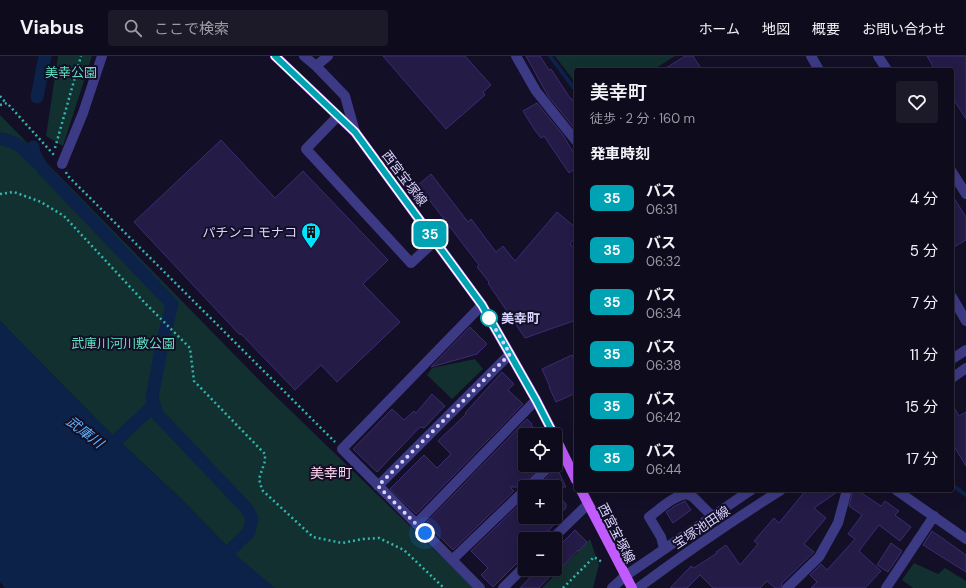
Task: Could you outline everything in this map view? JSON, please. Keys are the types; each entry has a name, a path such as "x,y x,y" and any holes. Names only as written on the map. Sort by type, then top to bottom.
{"main road":[{"name":"西宮宝塚線","path":"275,56 355,132 482,305 536,400 550,428"},
{"name":"西宮宝塚線","path":"563,453 574,476"},
{"name":"西宮宝塚線","path":"582,492 632,588"}],"street":[{"path":"62,164 83,113 102,56"},
{"path":"304,56 316,66 345,96 355,132"},
{"path":"316,66 328,56"},
{"path":"516,56 536,91 574,138"},
{"path":"811,56 819,68"},
{"path":"878,56 886,68"},
{"path":"338,116 306,149 411,263 435,241"},
{"path":"954,175 966,194"},
{"path":"954,300 966,321"},
{"path":"480,588 342,449 482,305"},
{"path":"954,358 966,350"},
{"path":"378,486 510,354"},
{"path":"954,377 966,368"},
{"path":"416,524 536,400"},
{"path":"535,480 544,472"},
{"path":"612,588 625,576 664,548 749,492"},
{"name":"宝塚池田線","path":"638,588 715,533 778,492"},
{"path":"787,588 819,556 838,523 846,492"},
{"path":"899,492 966,539"},
{"path":"664,548 662,537 649,517 658,510 681,495 687,494 693,497 712,516"},
{"path":"452,560 518,497"},
{"path":"559,532 588,504"},
{"path":"886,588 934,516"},
{"path":"503,588 518,573"}],"path":[{"path":"54,154 81,56"},
{"path":"0,96 54,154 62,164 67,175 342,449"},
{"path":"0,105 7,103"},
{"path":"0,194 14,192 41,202 64,216 145,303 190,348 194,381 264,454 265,461 259,479 262,490 313,537 342,543 362,539 379,538 404,550 444,588"},
{"path":"563,588 594,557 602,562"}],"green space":[{"name":"美幸公園","path":"58,56 92,56 63,146 46,136"},
{"path":"555,56 675,56 656,68 574,68 574,81"},
{"name":"武庫川河川敷公園","path":"0,115 262,383 474,588 268,588 179,497 99,422 0,321"},
{"path":"475,359 483,369 452,399 427,375 432,368"},
{"path":"590,539 599,565 593,588 542,588 554,576 562,576 562,568"},
{"path":"914,563 938,574 945,568 966,581 966,588 913,588 902,580"}],"water":[{"name":"武庫川","path":"0,321 99,422 179,497 237,556 275,588 5,588 0,582"}],"building":[{"path":"383,56 465,56 491,85 483,92 485,95 446,129"},
{"path":"526,56 540,56 574,102 574,128 548,96"},
{"path":"685,56 693,56 701,68 666,68"},
{"path":"927,56 966,56 966,119 954,100 954,68 934,68"},
{"path":"537,103 563,135 574,154 574,169 569,173 544,136 541,138 523,111"},
{"path":"221,140 275,198 303,171 388,260 363,284 400,322 337,382 321,365 295,390 241,334 240,335 134,222"},
{"path":"431,174 468,222 471,219 496,252 503,246 515,261 557,212 574,226 574,239 570,244 574,247 574,321 525,338 488,283 489,282 477,267 479,265 418,185"},
{"path":"954,198 966,217 966,240 954,247"},
{"path":"470,327 487,344 477,354 431,367"},
{"path":"572,355 574,359 574,394 556,402 542,369"},
{"path":"502,372 514,384 508,390 523,404 416,514 390,489 424,455 437,468 451,454 438,441 466,414 465,413"},
{"path":"432,394 445,406 424,428 420,427 377,472 353,449 392,409 404,420 414,411 416,413"},
{"path":"954,407 959,416 966,412 966,466 954,446"},
{"path":"527,419 534,428 518,428"},
{"path":"518,428 518,472 535,472 526,480 518,480 518,487 510,487 514,491 453,550 426,523"},
{"path":"553,472 559,472 566,487 562,487 562,480 544,480"},
{"path":"804,492 837,492 814,508 826,518 804,544 814,552 782,583 781,588 775,588 767,581 760,588 713,588 700,575 687,588 670,588 691,566 694,568 717,553 716,552 726,545 740,565 758,544 754,541 774,518 779,523"},
{"path":"852,492 860,492 881,506 885,501 899,511 895,515 911,527 900,541 879,525 859,551 881,571 865,588 811,588 817,582 810,575 821,564 827,570 855,539 848,534 862,515 849,506"},
{"path":"562,500 566,504 566,508 562,512"},
{"path":"685,501 691,510 673,523 666,512"},
{"path":"518,506 518,524 555,524 547,532 518,532 518,562 493,587 481,575 488,568 471,551"},
{"path":"575,530 587,542 563,566 562,543"},
{"path":"932,531 966,555 966,572 923,545"},
{"path":"891,543 902,551 888,572 877,565"},
{"path":"531,576 550,576 539,588 520,588"}],"waterway":[{"path":"37,97 45,56"},
{"path":"550,56 574,88"},
{"path":"0,139 20,146 35,161"},
{"path":"33,147 34,153 42,168 172,304 162,345 152,398 157,414 247,509 252,519 249,532 218,562"},
{"name":"武庫川","path":"107,449 154,405"},
{"path":"954,486 966,495"}],"bus line":[{"name":"35","path":"275,56 355,132 482,305 550,428"}],"place":[{"name":"パチンコ モナコ","path":"311,249"},
{"name":"美幸町","path":"489,318"}],"district":[{"name":"美幸町","path":"331,473"}],"route":[{"path":"425,533 378,486 510,354 489,318"}]}
